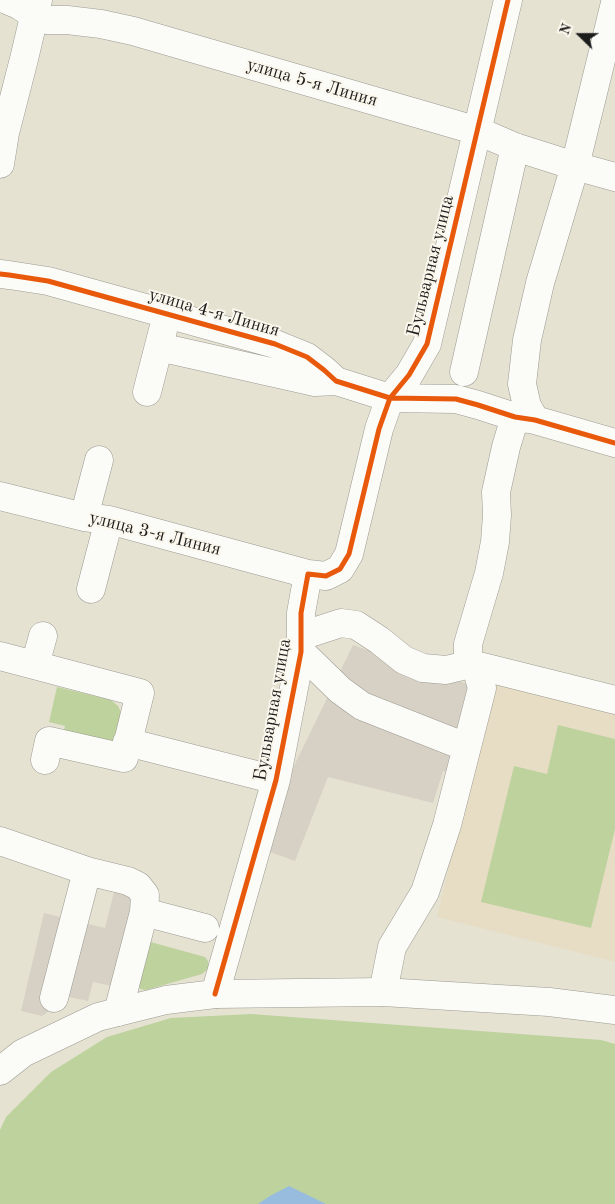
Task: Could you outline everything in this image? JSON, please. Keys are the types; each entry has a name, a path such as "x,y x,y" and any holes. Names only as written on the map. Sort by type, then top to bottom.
{"street":[{"name":"улица 5-я Линия","path":"7,0 19,5 36,8 48,20 101,24 132,31 478,131 515,147 615,177"},
{"name":"Бульварная улица","path":"215,994 276,780 301,644 301,613 308,574 326,576 340,569 349,554 380,429 390,398 408,375 427,344 508,0"},
{"path":"383,992 392,947 425,892 447,825 482,688 478,674 468,656 468,644 489,573 495,542 496,492 506,447 525,419 526,406 522,384 527,340 540,283 575,166 615,3"},
{"path":"0,164 5,133 36,8"},
{"path":"464,372 515,147"},
{"name":"улица 4-я Линия","path":"0,274 48,281 275,344 307,357 336,381 390,398 456,399 615,443"},
{"path":"147,392 168,314"},
{"path":"159,347 315,382 336,381"},
{"path":"91,589 97,518 99,460"},
{"name":"улица 3-я Линия","path":"0,496 97,518 308,574"},
{"path":"466,747 362,706 340,690 301,644 341,624 356,625 404,660 423,668 446,670 471,664 615,700"},
{"path":"35,665 43,636"},
{"path":"0,656 140,693 124,758 49,741 45,760"},
{"path":"127,742 276,780"},
{"path":"0,841 87,871 128,882 138,886 145,895 144,912 118,1012"},
{"path":"54,998 87,871"},
{"path":"144,912 205,928"},
{"path":"0,1071 23,1053 98,1017 166,1000 215,994 383,992 549,1002 615,1010"}],"shaded area":[{"path":"353,645 479,688 454,774 443,771 433,803 328,777 295,861 265,850 291,772"},
{"path":"493,678 615,712 615,962 437,917"},
{"path":"116,884 135,889 112,986 93,982 88,1001 69,997 42,1016 21,1011 44,913 105,928"}],"green space":[{"path":"57,687 111,700 118,706 123,717 116,752 62,739 65,726 49,722"},
{"path":"558,725 615,739 615,829 591,928 481,902 514,766 547,774"},
{"path":"147,941 205,957 209,968 202,974 146,990 140,989"},
{"path":"251,1014 601,1040 615,1044 615,1204 0,1204 0,1130 6,1117 51,1072 107,1037 171,1018"}],"water":[{"path":"289,1186 326,1204 258,1204"}],"cycle path":[{"path":"215,994 276,780 301,652 301,613 308,574 326,576 340,569 349,554 379,429 390,398 409,375 427,344 508,0"},
{"path":"0,274 48,281 275,344 307,357 336,381 390,398 456,399 515,417 535,420 615,443"}]}
